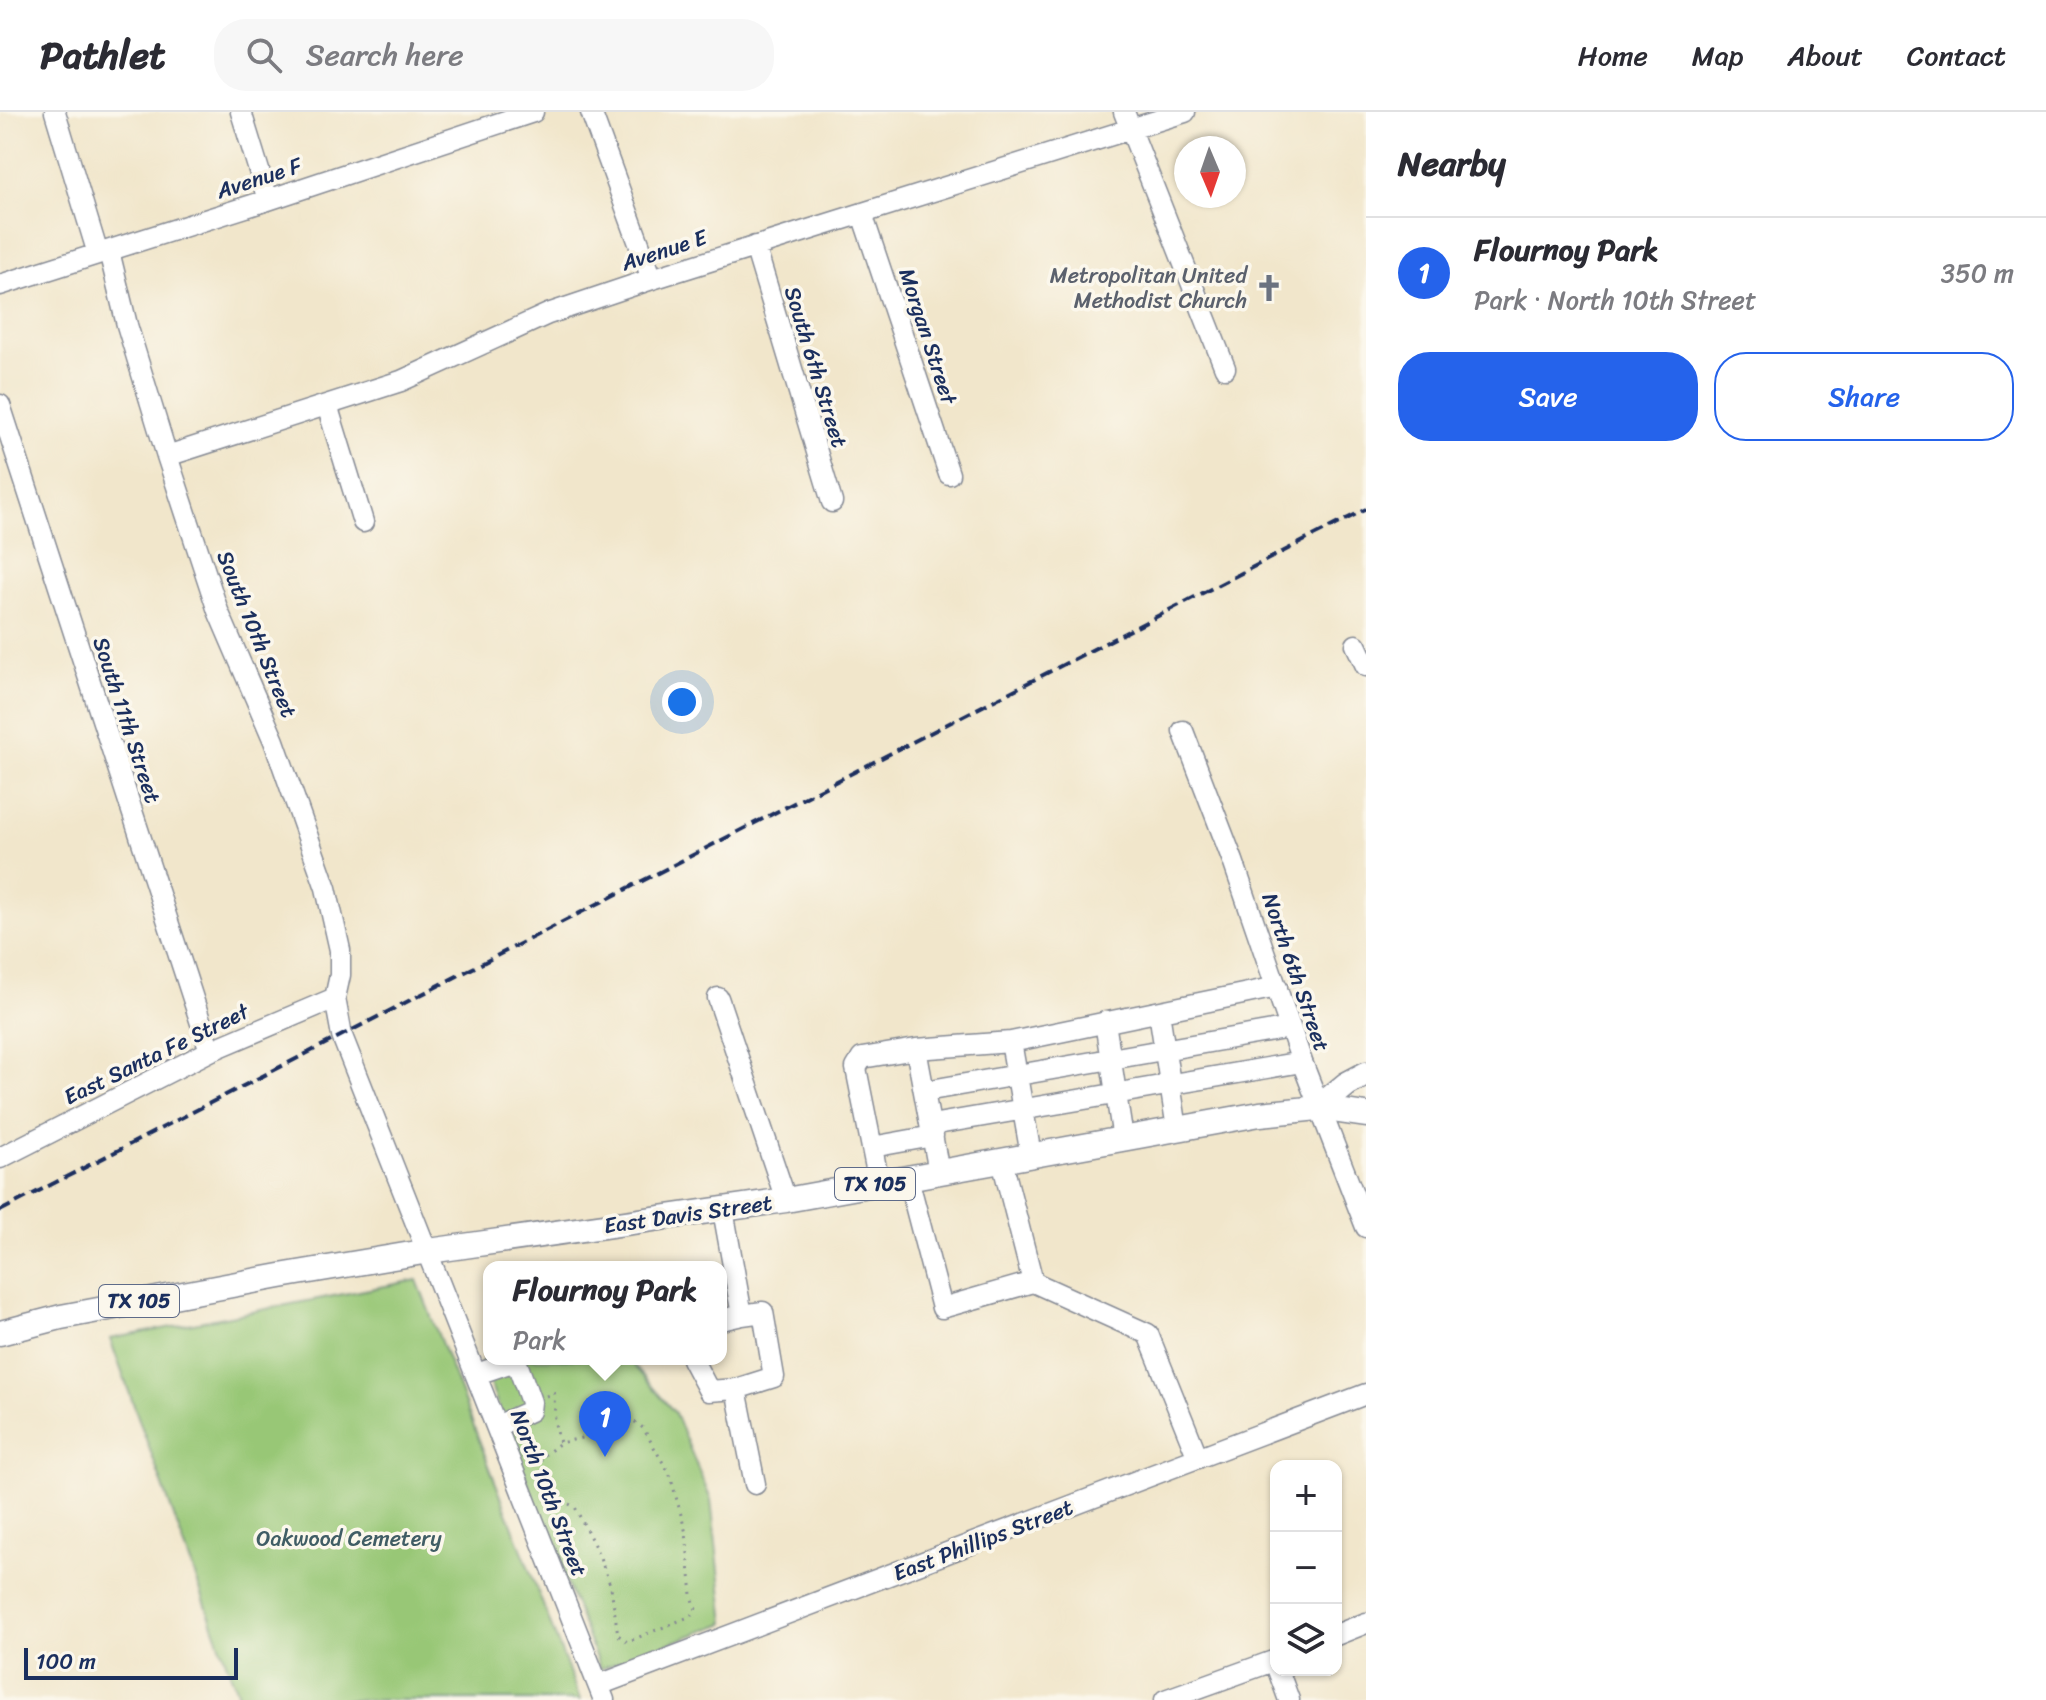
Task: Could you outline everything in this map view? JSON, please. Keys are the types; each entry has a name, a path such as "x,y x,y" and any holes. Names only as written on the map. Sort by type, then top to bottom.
{"main road":[{"path":"1318,1108 1347,1084 1366,1074"},
{"name":"East Davis Street","path":"0,1333 136,1302 429,1251 786,1200 1260,1114 1318,1108"},
{"name":"TX 105","path":"1318,1108 1366,1115"}],"street":[{"name":"South 10th Street","path":"55,112 104,253 218,611 274,741 326,888 340,950 340,975 335,998 342,1036"},
{"path":"241,112 268,200"},
{"name":"Avenue F","path":"0,285 533,112"},
{"path":"591,112 652,279"},
{"name":"Avenue E","path":"167,456 401,381 548,314 862,214 1127,120 1185,112"},
{"path":"1127,120 1225,368"},
{"name":"Morgan Street","path":"862,214 949,474"},
{"name":"South 6th Street","path":"755,246 832,502"},
{"name":"South 11th Street","path":"0,405 210,1051"},
{"path":"327,405 363,522"},
{"path":"1356,645 1366,666"},
{"name":"North 6th Street","path":"1183,731 1233,861 1318,1108 1366,1227"},
{"path":"879,1183 856,1068 862,1058 916,1049 1011,1042 1277,987"},
{"name":"East Santa Fe Street","path":"0,1158 210,1051 335,998"},
{"path":"718,998 786,1200"},
{"path":"1159,1012 1177,1129"},
{"path":"1105,1022 1123,1139"},
{"path":"925,1091 1290,1028"},
{"name":"North 10th Street","path":"342,1036 602,1693"},
{"path":"1011,1042 1031,1155"},
{"path":"916,1049 939,1172"},
{"path":"872,1147 1023,1110 1302,1062"},
{"path":"1002,1161 1033,1282"},
{"path":"908,1178 942,1308 1033,1282 1148,1334 1198,1458"},
{"path":"723,1210 742,1315"},
{"path":"695,1365 709,1391 736,1389 774,1377 763,1312 727,1319"},
{"path":"477,1374 506,1365"},
{"path":"497,1426 527,1414 531,1402 516,1365"},
{"path":"736,1389 755,1484"},
{"name":"East Phillips Street","path":"602,1693 1366,1394"},
{"path":"1342,1633 1366,1623"},
{"path":"1165,1700 1270,1663"},
{"path":"1280,1676 1289,1700"}],"path":[{"path":"531,1402 554,1393 555,1424 560,1443"},
{"path":"622,1412 643,1428 670,1475 686,1533 696,1610 691,1616 632,1642 621,1640 611,1587 599,1555 575,1507 553,1496 541,1467 541,1458 560,1443 586,1438 599,1425 622,1412"}],"green space":[{"name":"Oakwood Cemetery","path":"417,1280 580,1700 240,1700 110,1339"},
{"path":"481,1361 483,1365 633,1365 675,1413 711,1500 725,1623 600,1669"}],"railway":[{"path":"0,1211 1366,509"}],"place":[{"name":"Metropolitan United Methodist Church","path":"1269,288"},
{"name":"Flournoy Park","path":"605,1457"}]}
